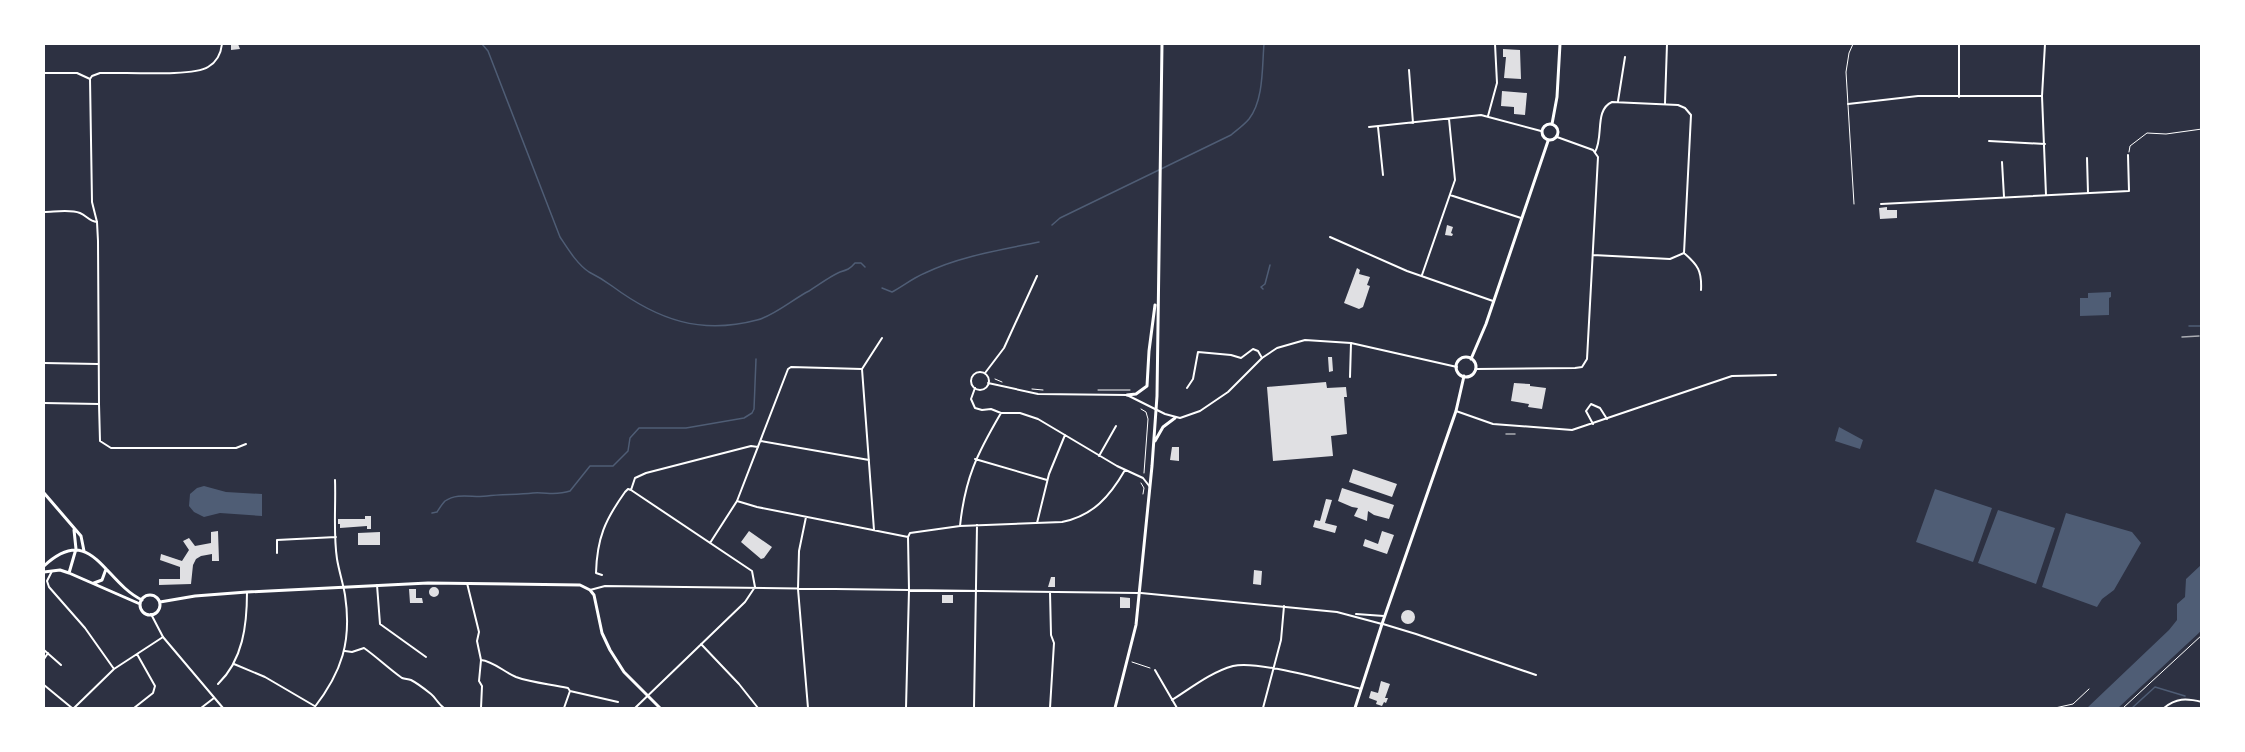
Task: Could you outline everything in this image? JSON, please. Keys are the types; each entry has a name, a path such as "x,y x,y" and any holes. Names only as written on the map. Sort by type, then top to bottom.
{"main road":[{"path":"1114,708 1128,661 1141,593 1154,442 1162,44"},
{"path":"1552,124 1557,97 1560,44"},
{"path":"1548,141 1542,136 1541,131 1544,126 1552,124"},
{"path":"1548,141 1557,137 1557,129 1552,124"},
{"path":"1471,359 1548,141"},
{"path":"1127,395 1136,394 1148,386 1149,351 1157,295"},
{"path":"1462,359 1471,359 1476,369 1472,375 1464,376 1459,373 1457,367 1462,359"},
{"path":"1355,708 1384,616 1456,411 1464,376"},
{"path":"1154,442 1163,427 1175,418"},
{"path":"44,493 81,536 84,550"},
{"path":"69,573 76,549 73,528"},
{"path":"44,564 58,554 76,549 84,550 141,602 144,612 151,614 158,610 160,602 152,595 146,596 141,602"},
{"path":"93,583 102,580 106,568"},
{"path":"44,572 69,573 141,602"},
{"path":"160,602 195,596 377,585 467,583 576,585 591,590 596,600 602,633 610,650 622,669 660,708"}],"street":[{"path":"222,44 215,62 200,71 100,73 92,75 90,79 92,202 97,222 100,441 111,448 236,448 246,444"},
{"path":"1488,116 1497,83 1495,44"},
{"path":"1665,103 1667,44"},
{"path":"1959,44 1959,97"},
{"path":"2045,44 2042,96 2046,195"},
{"path":"1617,101 1625,57"},
{"path":"1409,70 1413,123"},
{"path":"44,72 77,73 90,79"},
{"path":"1848,104 1917,96 2042,96"},
{"path":"1595,152 1599,145 1602,111 1608,104 1617,101 1665,103 1682,106 1689,112 1691,118 1684,253"},
{"path":"1369,127 1488,116 1541,131"},
{"path":"1422,276 1455,174 1449,119"},
{"path":"1378,127 1383,175"},
{"path":"1476,369 1582,367 1587,359 1598,157 1595,152 1557,137"},
{"path":"1989,141 2045,144"},
{"path":"1881,204 2129,191 2128,155"},
{"path":"2087,158 2088,194"},
{"path":"2002,162 2004,197"},
{"path":"1450,195 1521,218"},
{"path":"44,212 76,212 81,213 90,221 97,222"},
{"path":"1330,237 1381,261 1493,301"},
{"path":"1593,255 1670,259 1684,253"},
{"path":"1684,253 1701,270 1701,290"},
{"path":"985,373 1004,348 1037,276"},
{"path":"874,530 862,369 882,338"},
{"path":"988,383 1038,394 1127,395 1175,418 1193,414 1228,392 1262,358 1277,348 1305,340 1352,343 1457,367"},
{"path":"1350,377 1352,343"},
{"path":"1187,388 1193,379 1198,352 1231,354 1241,358 1253,349 1258,351 1262,358"},
{"path":"44,363 98,364"},
{"path":"710,543 737,501 784,376 791,367 862,369"},
{"path":"978,372 985,373 988,383 983,389 975,388 971,383 972,376 978,372"},
{"path":"1456,411 1493,424 1572,430 1732,376 1776,375"},
{"path":"975,388 971,399 975,408 1029,415 1099,456 1143,478 1150,487"},
{"path":"44,403 99,404"},
{"path":"1593,424 1586,411 1591,404 1596,404 1607,419"},
{"path":"960,526 964,492 975,459 1001,413"},
{"path":"1099,456 1116,426"},
{"path":"1037,522 1047,480 1065,435"},
{"path":"761,441 869,460"},
{"path":"631,490 635,478 646,473 758,447"},
{"path":"975,459 1047,480"},
{"path":"906,708 908,537 910,533 960,526 1062,522 1087,514 1114,489 1125,470"},
{"path":"234,664 265,677 316,708 329,688 345,651 348,630 337,558 335,480"},
{"path":"631,490 752,571 755,587 750,596 635,708"},
{"path":"602,575 596,573 597,549 602,530 625,492 631,490"},
{"path":"737,501 908,537"},
{"path":"806,517 799,551 798,589 808,708"},
{"path":"974,708 977,525"},
{"path":"277,553 277,540 336,537"},
{"path":"51,571 47,581 49,587 85,628 114,669"},
{"path":"467,583 479,632 477,641 481,660 479,681 482,686 481,708"},
{"path":"377,585 380,624 426,657"},
{"path":"591,590 605,586 1141,593 1284,606 1353,615 1536,675"},
{"path":"218,684 234,664 245,631 247,592"},
{"path":"1050,592 1051,635 1054,643 1050,708"},
{"path":"1263,708 1281,640 1284,606"},
{"path":"151,614 163,637 223,708"},
{"path":"1353,615 1384,616"},
{"path":"44,685 73,708 114,669 163,637"},
{"path":"701,644 732,676 758,708"},
{"path":"345,651 352,652 364,648 406,680 411,680 434,696 438,704 444,708"},
{"path":"44,650 61,665"},
{"path":"44,659 48,653"},
{"path":"134,708 153,693 155,686 136,653"},
{"path":"481,660 519,678 568,688 570,691 618,702"},
{"path":"1172,700 1232,666 1248,665 1361,689"},
{"path":"1155,670 1177,708"},
{"path":"564,708 570,691"},
{"path":"201,708 214,698"},
{"path":"2164,708 2171,702 2183,699 2202,702"},
{"path":"360,708 366,708"}],"lane":[{"path":"1853,44 1846,72 1854,204"},
{"path":"2055,708 2073,704 2089,689"}],"path":[{"path":"2128,155 2130,146 2147,133 2166,134 2202,129"},
{"path":"995,379 1004,382"},
{"path":"1026,388 1047,390"},
{"path":"1091,391 1132,390"},
{"path":"1141,409 1146,412 1148,419 1143,478 1140,484 1144,488 1143,494"},
{"path":"2123,708 2202,635"},
{"path":"1128,661 1155,670"}],"water":[{"path":"2111,292 2109,315 2080,316 2080,298 2088,298 2088,293"},
{"path":"1839,427 1863,440 1860,449 1835,441"},
{"path":"204,486 226,492 262,494 262,516 220,513 204,517 194,512 189,506 190,494"},
{"path":"1935,489 1992,508 1973,562 1916,542"},
{"path":"1998,510 2055,528 2036,584 1978,563"},
{"path":"2066,513 2132,532 2141,543 2114,590 2102,599 2097,607 2042,587"},
{"path":"2201,565 2201,631 2118,708 2087,708 2177,620 2177,604 2185,597 2186,579"}],"building":[{"path":"231,44 238,44 240,49 231,50"},
{"path":"1503,49 1520,50 1521,79 1504,78 1506,57 1503,57"},
{"path":"1502,91 1527,93 1525,115 1514,114 1514,107 1501,106"},
{"path":"1887,207 1887,210 1897,210 1897,218 1880,219 1879,208"},
{"path":"1447,225 1453,227 1452,236 1445,235"},
{"path":"1357,268 1360,270 1359,274 1370,277 1367,285 1370,286 1363,307 1359,309 1344,303"},
{"path":"1328,357 1332,357 1333,371 1329,372"},
{"path":"1326,382 1327,388 1346,387 1347,397 1344,397 1347,434 1331,436 1333,456 1273,461 1267,387"},
{"path":"1514,383 1546,388 1542,409 1511,401"},
{"path":"1172,447 1179,447 1179,461 1170,460"},
{"path":"1353,469 1397,484 1392,497 1349,482"},
{"path":"1342,488 1394,505 1389,519 1368,511 1367,521 1354,516 1358,508 1338,501"},
{"path":"1326,499 1332,500 1325,523 1337,526 1335,533 1313,527 1315,520 1320,521"},
{"path":"365,516 371,516 371,529 367,529 367,526 340,528 338,524 338,519 365,519"},
{"path":"218,531 219,561 212,561 212,554 201,556 193,565 191,584 159,585 159,579 180,579 180,567 160,560 161,554 182,561 189,550 183,541 189,538 195,546 211,543 211,532"},
{"path":"749,531 772,547 764,558 761,559 741,542"},
{"path":"1382,531 1394,535 1387,554 1363,546 1365,539 1378,544"},
{"path":"380,532 380,545 358,545 358,533"},
{"path":"1254,570 1262,571 1261,585 1253,584"},
{"path":"1051,577 1055,577 1055,587 1048,587"},
{"path":"434,587 438,588 438,596 434,597 430,596 429,592 430,588"},
{"path":"409,589 416,589 416,598 422,598 423,603 410,603"},
{"path":"942,595 953,595 953,603 942,603"},
{"path":"1120,597 1130,598 1130,608 1120,608"},
{"path":"1405,610 1411,610 1415,617 1411,624 1405,624 1401,620 1401,614"},
{"path":"1381,681 1390,684 1385,698 1388,698 1382,706 1369,698 1371,691 1378,693"}],"waterway":[{"path":"482,44 488,51 560,237 585,269 646,308 663,316 699,325 737,324 770,315 855,263 861,263 865,267"},
{"path":"1052,225 1060,218 1231,135 1249,119 1254,111 1260,93 1264,44"},
{"path":"882,288 892,292 921,275 952,262 1039,242"},
{"path":"1263,289 1261,287 1265,284 1270,265"},
{"path":"2189,326 2202,326"},
{"path":"432,513 437,512 445,501 455,497 555,494 570,491 590,466 613,466 628,451 630,438 639,428 686,428 744,418 754,409 756,359"},
{"path":"2132,708 2155,687 2185,696"}],"railway":[{"path":"2182,337 2199,336"},
{"path":"1506,434 1515,434"}]}
